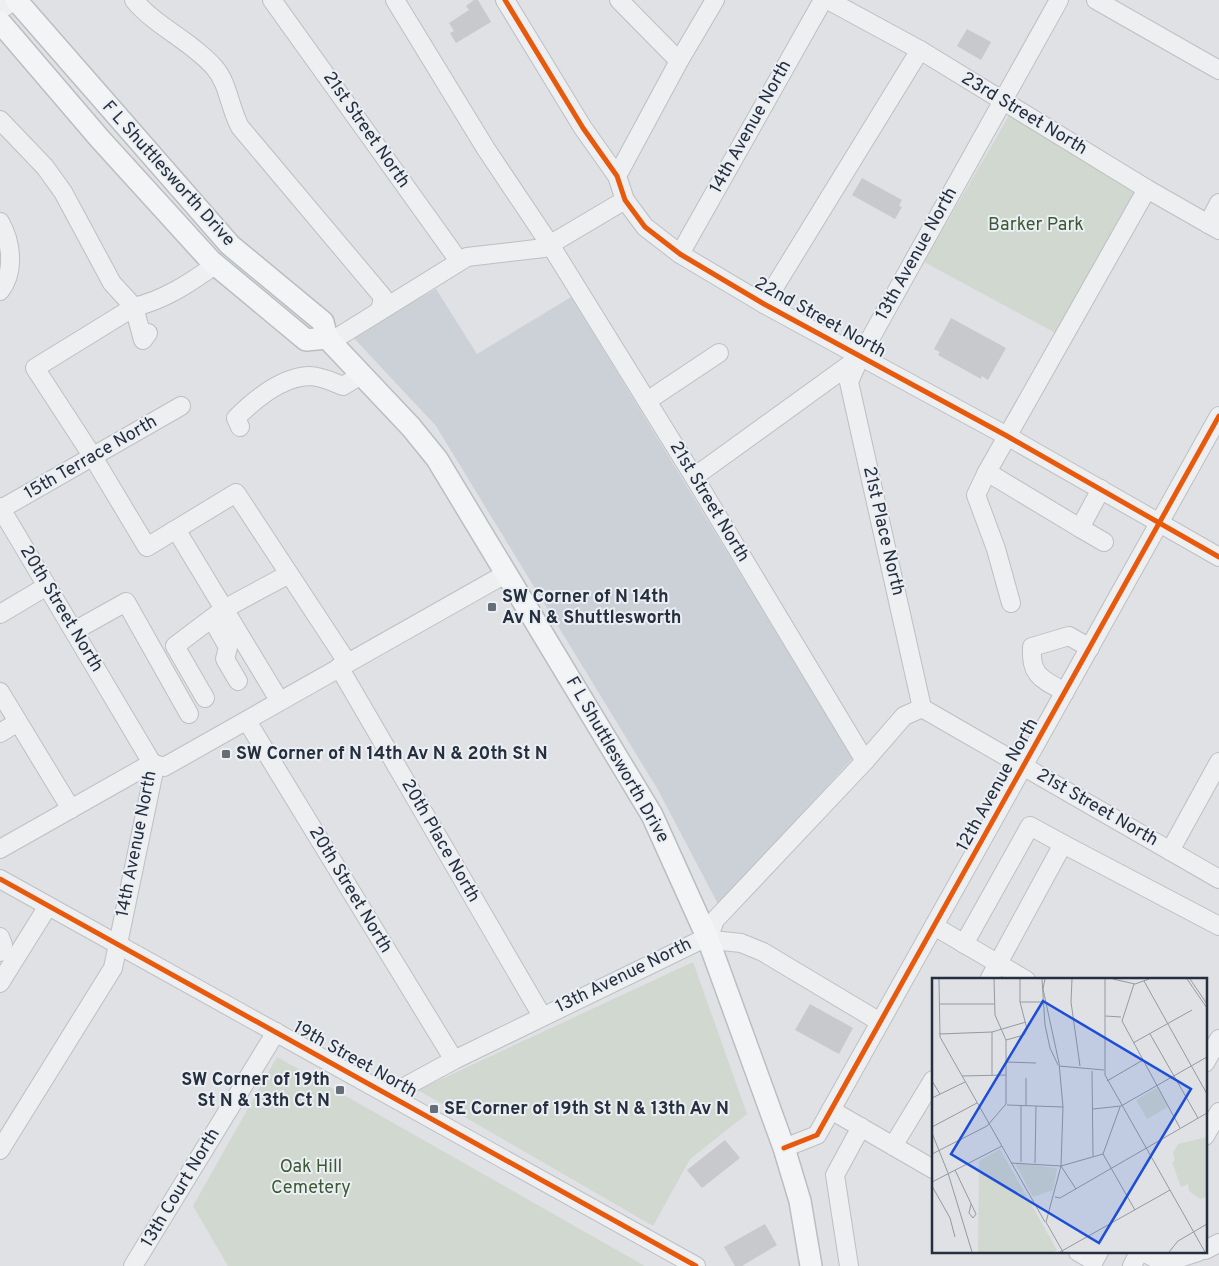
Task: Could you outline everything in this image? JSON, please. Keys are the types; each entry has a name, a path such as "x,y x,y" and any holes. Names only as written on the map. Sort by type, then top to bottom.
{"main road":[{"name":"F L Shuttlesworth Drive","path":"15,0 230,245 323,322 328,340 411,427 437,459 652,814 708,939 784,1148 800,1201 811,1266"},
{"name":"F L Shuttlesworth Drive","path":"0,22 100,139 215,265 306,340 328,340"}],"street":[{"path":"0,10 15,0"},
{"path":"134,0 148,15 200,53 215,68 224,82 232,114 240,127 325,229 365,272 384,297 380,310"},
{"name":"21st Street North","path":"272,0 459,261"},
{"name":"21st Street North","path":"395,0 486,149 551,246 647,401 865,760"},
{"name":"22nd Street North","path":"505,0 583,128 617,176 625,200 645,227 680,254 764,304 1006,436 1219,557"},
{"path":"619,0 679,61"},
{"path":"617,176 679,61 715,0"},
{"name":"14th Avenue North","path":"680,254 823,0"},
{"name":"23rd Street North","path":"828,0 920,50 1147,189 1213,227"},
{"name":"13th Avenue North","path":"694,477 860,357 1059,0"},
{"path":"1096,0 1219,70"},
{"path":"764,304 920,50"},
{"path":"0,120 45,167 58,186 112,283 134,307 143,340 148,333"},
{"path":"1010,603 996,549 976,495 1006,436 1147,189"},
{"path":"328,340 459,261 482,254 535,251 551,246 625,200"},
{"path":"1213,227 1219,204"},
{"path":"0,222 9,248 10,268 8,281 0,291"},
{"path":"215,265 192,282 168,295 150,303 134,307 34,368 93,457 147,547 173,531 180,536 218,614 228,647 225,659 238,681"},
{"path":"647,401 719,354"},
{"name":"21st Place North","path":"860,357 849,382 922,708"},
{"path":"240,427 236,418 252,402 293,378 311,376 343,386 361,375"},
{"name":"15th Terrace North","path":"1,508 181,406"},
{"name":"12th Avenue North","path":"784,1148 817,1136 1219,416"},
{"path":"987,472 1104,542"},
{"path":"1080,528 1101,489"},
{"name":"20th Place North","path":"173,531 236,494 289,574 343,664 542,1016"},
{"name":"20th Street North","path":"1,508 152,763"},
{"name":"14th Avenue North","path":"152,763 164,767 247,721 279,700 507,573"},
{"path":"205,698 175,646 218,614 289,574"},
{"path":"0,614 47,586"},
{"path":"74,631 126,602 189,714"},
{"path":"218,614 279,700"},
{"path":"1065,692 1036,674 1031,662 1032,647 1069,636 1090,648"},
{"path":"0,692 71,809"},
{"name":"21st Street North","path":"922,708 1219,879"},
{"name":"13th Avenue North","path":"396,1099 408,1085 454,1060 642,967 703,939 708,939 715,920 904,716 922,708"},
{"name":"20th Street North","path":"247,721 454,1060"},
{"path":"0,733 18,722"},
{"path":"1170,851 1219,762"},
{"path":"0,849 152,763"},
{"name":"14th Avenue North","path":"0,1150 113,968 154,771 152,763"},
{"path":"964,944 1030,826 1219,926"},
{"path":"990,978 1063,844"},
{"name":"19th Street North","path":"0,879 696,1266"},
{"path":"0,983 48,906"},
{"path":"934,926 1022,978"},
{"path":"0,937 3,945 0,952"},
{"path":"708,939 741,942 763,952 880,1022"},
{"name":"13th Court North","path":"133,1266 276,1032"},
{"path":"1206,1061 1219,1039"},
{"path":"893,1146 932,1082"},
{"path":"831,1110 932,1168"},
{"path":"1211,1133 1219,1112"},
{"path":"848,1266 835,1174 861,1128"},
{"path":"1206,1250 1219,1243"},
{"path":"1082,1254 1094,1260"},
{"path":"1132,1266 1139,1254"},
{"path":"1147,1254 1164,1263 1192,1254"}],"shaded area":[{"path":"436,289 477,354 571,297 853,758 718,904 658,790 436,426 352,336"}],"green space":[{"name":"Barker Park","path":"1014,107 1147,189 1063,337 924,262"},
{"path":"693,962 747,1114 690,1159 653,1226 418,1090"},
{"name":"Oak Hill Cemetery","path":"277,1057 645,1266 228,1266 193,1206"}],"building":[{"path":"474,0 478,0 491,22 456,43 450,33 454,31 449,23 469,10 466,6"},
{"path":"967,29 991,42 981,60 957,46"},
{"path":"862,178 902,200 899,206 902,207 895,219 852,195"},
{"path":"951,318 1006,348 988,380 982,376 981,379 938,355 940,352 934,349"},
{"path":"810,1004 853,1028 839,1054 795,1030"},
{"path":"725,1140 740,1158 702,1188 687,1170"},
{"path":"765,1224 777,1245 742,1266 735,1266 724,1247"}],"cycle path":[{"path":"505,0 583,128 617,176 625,200 645,227 680,254 764,304 1007,436 1219,557"},
{"path":"784,1148 817,1135 1219,416"},
{"path":"0,879 696,1266"}],"place":[{"name":"SW Corner of N 14th Av N & Shuttlesworth","path":"492,607"},
{"name":"SW Corner of N 14th Av N & 20th St N","path":"226,754"},
{"name":"SW Corner of 19th St N & 13th Ct N","path":"340,1090"},
{"name":"SE Corner of 19th St N & 13th Av N","path":"434,1109"}]}
